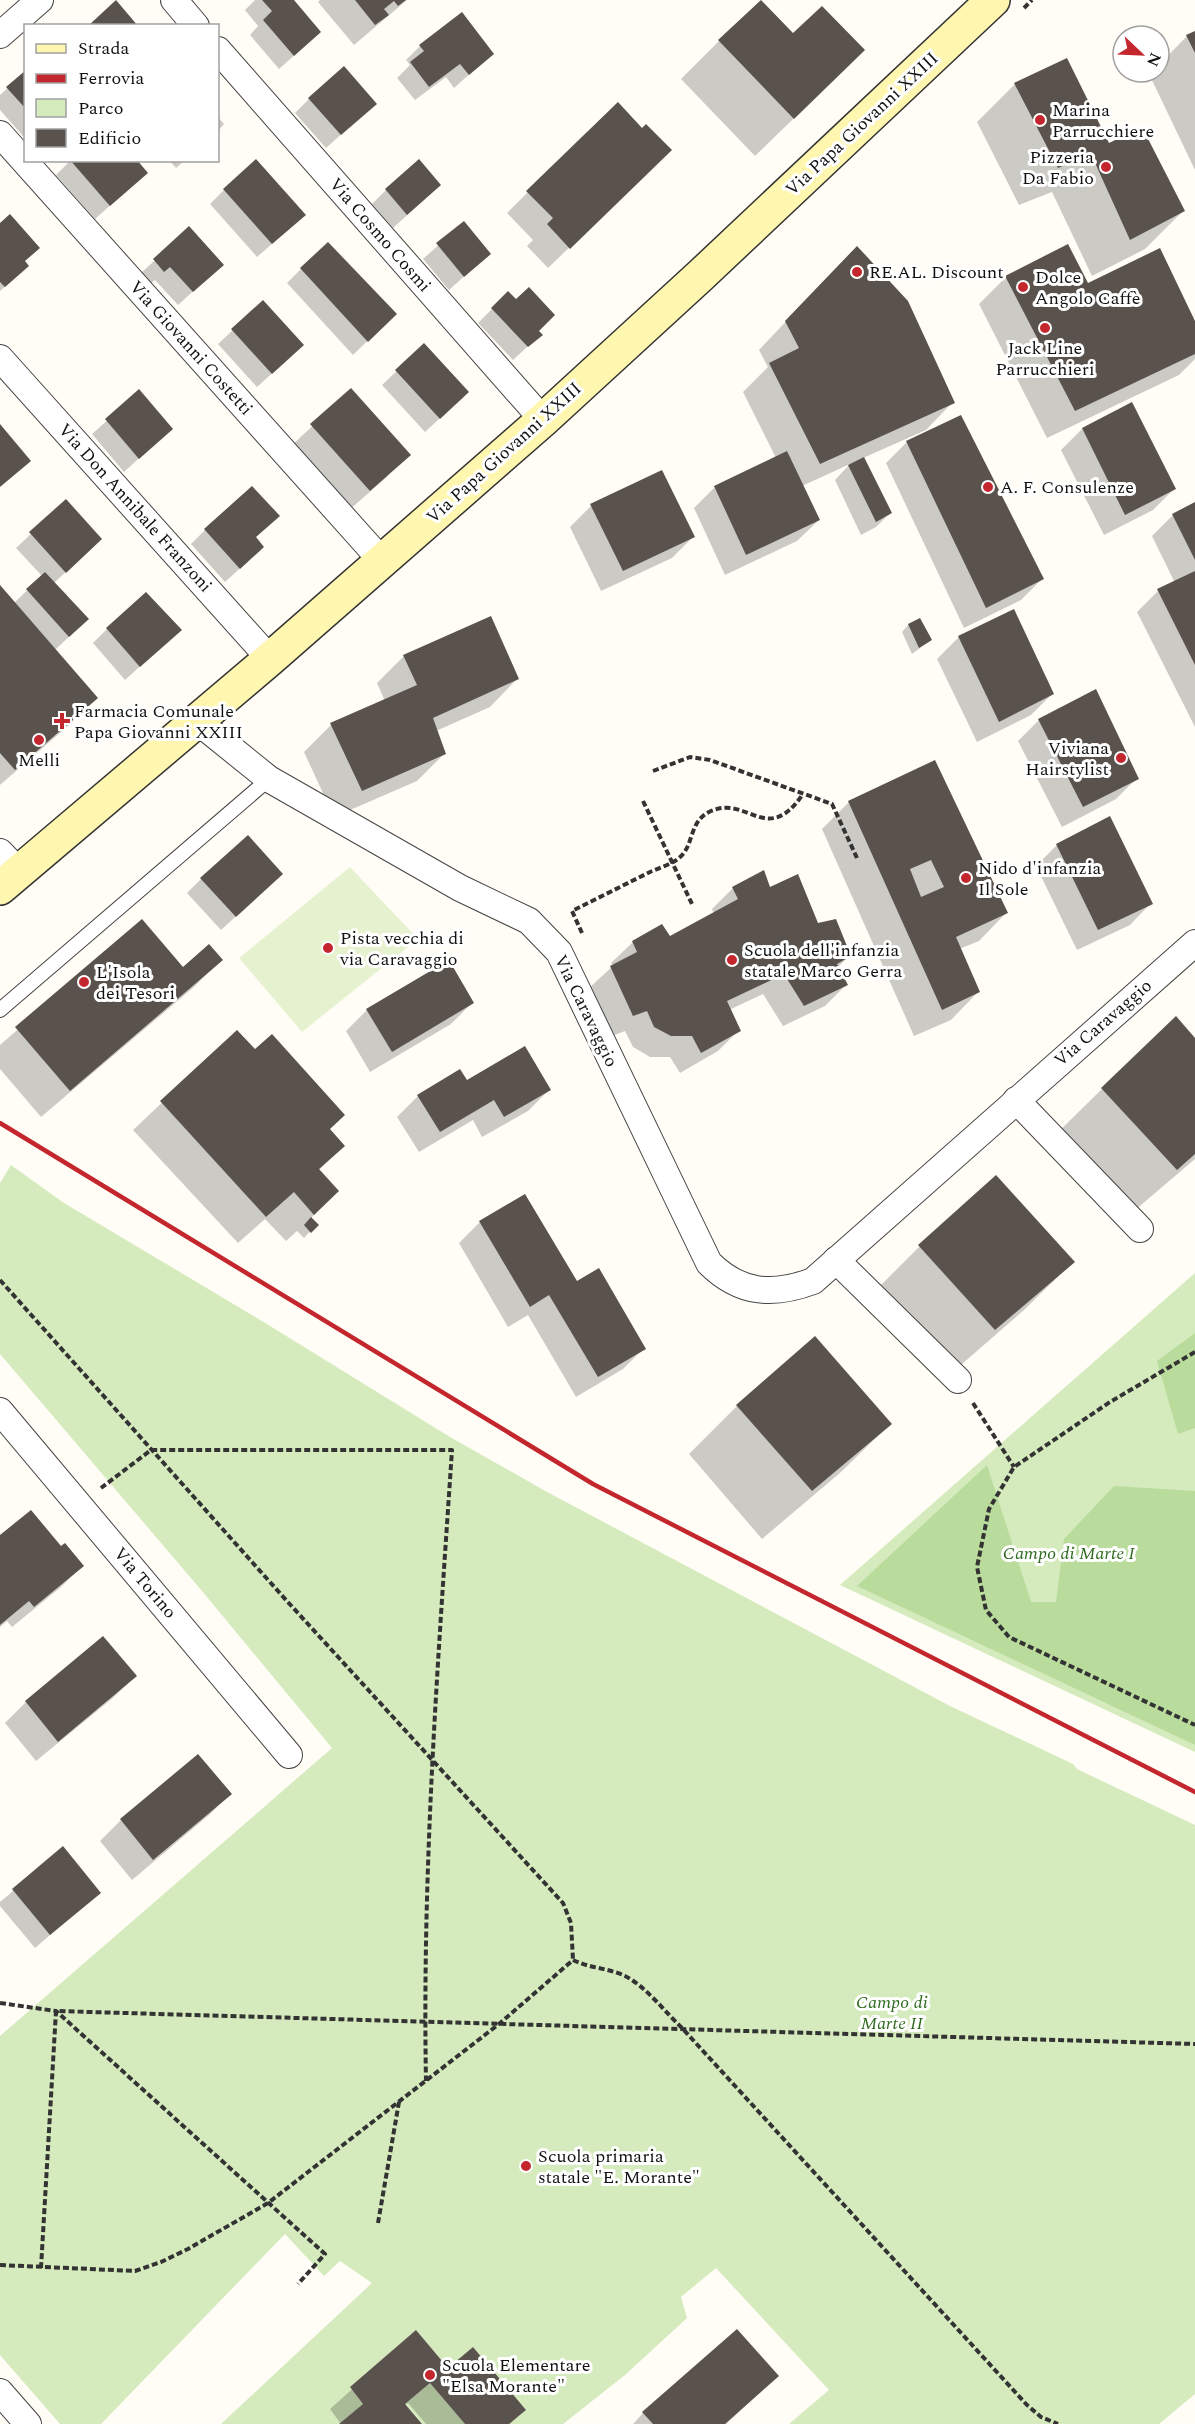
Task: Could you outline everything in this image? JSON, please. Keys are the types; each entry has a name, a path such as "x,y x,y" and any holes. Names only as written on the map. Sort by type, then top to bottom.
{"main road":[{"name":"Via Papa Giovanni XXIII","path":"6,871 197,721 543,420 709,269 993,0"}],"street":[{"path":"0,35 40,0"},
{"path":"174,0 194,24"},
{"name":"Via Cosmo Cosmi","path":"219,51 543,420"},
{"name":"Via Giovanni Costetti","path":"0,134 24,161"},
{"name":"Via Giovanni Costetti","path":"25,162 382,561"},
{"name":"Via Don Annibale Franzoni","path":"0,358 270,659"},
{"name":"Via Caravaggio","path":"197,721 269,779 460,888 529,921 559,952 709,1263 723,1277 740,1286 759,1290 786,1290 813,1281 1016,1100 1194,946"},
{"path":"1016,1100 1140,1229"},
{"path":"836,1260 958,1380"},
{"name":"Via Torino","path":"0,1411 290,1755"},
{"path":"0,2392 28,2424"}],"lane":[{"path":"0,1010 269,779"}],"path":[{"path":"653,771 690,757 710,760 832,804 857,858"},
{"path":"585,940 572,911 680,858 700,817 713,810 729,807 761,820 778,817 793,810 803,794"},
{"path":"643,801 692,904"},
{"path":"0,1280 151,1450 563,1903 571,1923 573,1960"},
{"path":"1195,1352 1110,1402 1014,1467 989,1509 977,1567 986,1610 1009,1637 1195,1725"},
{"path":"958,1380 1014,1467"},
{"path":"79,1504 151,1450 452,1450 432,1758 425,2022 426,2080"},
{"path":"0,2265 135,2271 161,2262 268,2203 499,2024 573,1960"},
{"path":"573,1960 624,1976 637,1985 682,2028 1027,2405 1041,2417 1058,2424"},
{"path":"0,2003 56,2012 1195,2044"},
{"path":"56,2012 326,2254 298,2284"},
{"path":"41,2268 56,2012"},
{"path":"378,2223 399,2102"}],"green space":[{"name":"Pista vecchia di via Caravaggio","path":"350,867 418,939 302,1032 239,958"},
{"name":"Campo di Marte II","path":"11,1165 64,1203 450,1437 549,1493 950,1706 1195,1825 1195,2394 1159,2424 789,2424 829,2390 716,2268 681,2297 687,2318 625,2375 563,2424 509,2424 526,2410 473,2347 448,2368 416,2330 350,2387 363,2404 339,2424 221,2424 372,2283 340,2261 324,2276 285,2234 101,2424 60,2424 0,2355 0,2036 332,1748 0,1354 0,1183"},
{"name":"Campo di Marte I","path":"1195,1273 1195,1752 840,1585"},
{"path":"1195,1333 1195,1428 1178,1434 1157,1361"},
{"path":"987,1465 1031,1602 1056,1602 1064,1539 1114,1486 1195,1491 1195,1745 857,1586"},
{"path":"430,2383 465,2424 422,2424 405,2404"}],"building":[{"path":"116,0 136,24 90,24"},
{"path":"262,0 294,0 321,32 294,56 263,20 272,11"},
{"path":"355,0 406,0 398,6 394,1 384,9 389,15 375,25"},
{"path":"761,0 793,33 822,6 865,50 794,119 718,40"},
{"path":"462,12 494,54 469,75 460,64 429,87 410,62 424,51 419,45"},
{"path":"1195,31 1195,53 1186,35"},
{"path":"1067,58 1109,143 1142,127 1185,211 1130,240 1091,154 1058,168 1014,83"},
{"path":"344,66 377,104 341,135 308,98"},
{"path":"24,72 24,107 6,87"},
{"path":"618,102 642,128 646,124 672,150 570,249 547,224 553,218 526,191"},
{"path":"256,159 306,215 272,244 223,189"},
{"path":"419,159 441,185 407,215 385,189"},
{"path":"72,162 139,162 148,173 110,206"},
{"path":"10,214 40,248 25,261 29,266 5,287 0,282 0,223"},
{"path":"464,221 491,254 464,277 436,243"},
{"path":"189,226 224,265 193,292 170,267 164,272 153,259"},
{"path":"328,242 397,314 368,342 300,268"},
{"path":"1068,244 1088,283 1160,248 1195,321 1195,354 1075,411 1005,276"},
{"path":"857,246 908,301 955,403 820,464 769,363 799,348 785,321"},
{"path":"529,287 555,315 539,331 543,335 528,347 491,308 508,291 516,299"},
{"path":"263,300 304,345 272,374 231,329"},
{"path":"424,343 469,392 440,419 395,370"},
{"path":"351,388 411,455 370,491 310,424"},
{"path":"139,389 173,429 139,459 105,419"},
{"path":"1132,402 1176,489 1125,515 1082,428"},
{"path":"961,415 1044,579 986,608 906,441"},
{"path":"0,424 31,461 0,487"},
{"path":"787,451 820,520 746,555 714,486"},
{"path":"864,457 892,513 876,522 848,465"},
{"path":"662,470 695,537 623,571 590,504"},
{"path":"252,486 280,516 256,537 264,547 240,569 204,529"},
{"path":"66,499 102,539 66,573 29,532"},
{"path":"1195,502 1195,560 1172,514"},
{"path":"1195,571 1195,665 1157,589"},
{"path":"45,572 89,619 69,637 26,589"},
{"path":"0,585 98,698 15,770 0,753"},
{"path":"146,592 182,630 140,667 106,628"},
{"path":"1014,609 1054,694 999,722 958,636"},
{"path":"491,616 519,679 433,718 446,754 362,791 330,723 417,685 403,655"},
{"path":"920,618 932,640 919,648 908,624"},
{"path":"1096,689 1139,779 1083,807 1038,719"},
{"name":"Nido d'infanzia Il Sole","path":"935,760 1008,913 956,937 980,992 942,1010 848,801","holes":["931,860 944,887 921,897 910,869"]},
{"path":"1110,816 1153,904 1098,930 1056,844"},
{"path":"248,835 283,874 236,917 200,878"},
{"name":"Scuola dell'infanzia statale Marco Gerra","path":"764,870 770,887 798,874 818,923 836,919 851,956 837,964 848,985 804,1006 784,974 727,1001 741,1031 701,1053 692,1036 671,1036 654,1027 647,1011 633,1016 610,966 637,952 632,941 662,924 670,936 738,899 732,887"},
{"path":"142,919 183,967 209,944 223,960 70,1091 15,1027"},
{"path":"449,960 474,1003 392,1052 366,1009"},
{"path":"1176,1016 1195,1038 1195,1154 1177,1170 1101,1088"},
{"path":"237,1030 255,1049 272,1034 345,1115 330,1129 345,1146 319,1169 339,1191 314,1215 294,1192 266,1217 160,1101"},
{"path":"525,1046 551,1090 504,1117 494,1100 440,1132 417,1095 460,1069 467,1080"},
{"path":"996,1175 1075,1262 995,1330 918,1245"},
{"path":"525,1194 577,1281 599,1268 646,1349 598,1377 549,1295 530,1307 479,1221"},
{"path":"311,1217 319,1225 311,1233 304,1225"},
{"path":"815,1336 892,1424 812,1491 736,1405"},
{"path":"31,1510 61,1546 65,1543 84,1566 34,1607 29,1601 0,1625 0,1535"},
{"path":"103,1636 137,1676 58,1742 25,1701"},
{"path":"198,1754 232,1794 153,1860 120,1819"},
{"path":"63,1846 101,1893 50,1935 12,1889"},
{"path":"737,2329 779,2376 725,2424 653,2424 642,2412"},
{"name":"Scuola Elementare \"Elsa Morante\"","path":"416,2330 448,2368 473,2347 526,2410 509,2424 465,2424 430,2383 405,2404 422,2424 339,2424 363,2404 350,2387"}],"railway":[{"path":"0,1123 593,1484 1195,1792"}],"place":[{"name":"Marina Parrucchiere","path":"1040,120"},
{"name":"Pizzeria Da Fabio","path":"1106,167"},
{"name":"RE.AL. Discount","path":"857,272"},
{"name":"Dolce Angolo Caffè","path":"1023,287"},
{"name":"Jack Line Parrucchieri","path":"1045,328"},
{"name":"A. F. Consulenze","path":"988,487"},
{"name":"Farmacia Comunale Papa Giovanni XXIII","path":"62,721"},
{"name":"Melli","path":"39,740"},
{"name":"Viviana Hairstylist","path":"1121,758"},
{"name":"Nido d'infanzia Il Sole","path":"966,878"},
{"name":"Pista vecchia di via Caravaggio","path":"328,948"},
{"name":"Scuola dell'infanzia statale Marco Gerra","path":"732,960"},
{"name":"L'Isola dei Tesori","path":"84,982"},
{"name":"Scuola primaria statale \"E. Morante\"","path":"526,2166"},
{"name":"Scuola Elementare \"Elsa Morante\"","path":"430,2375"}]}
